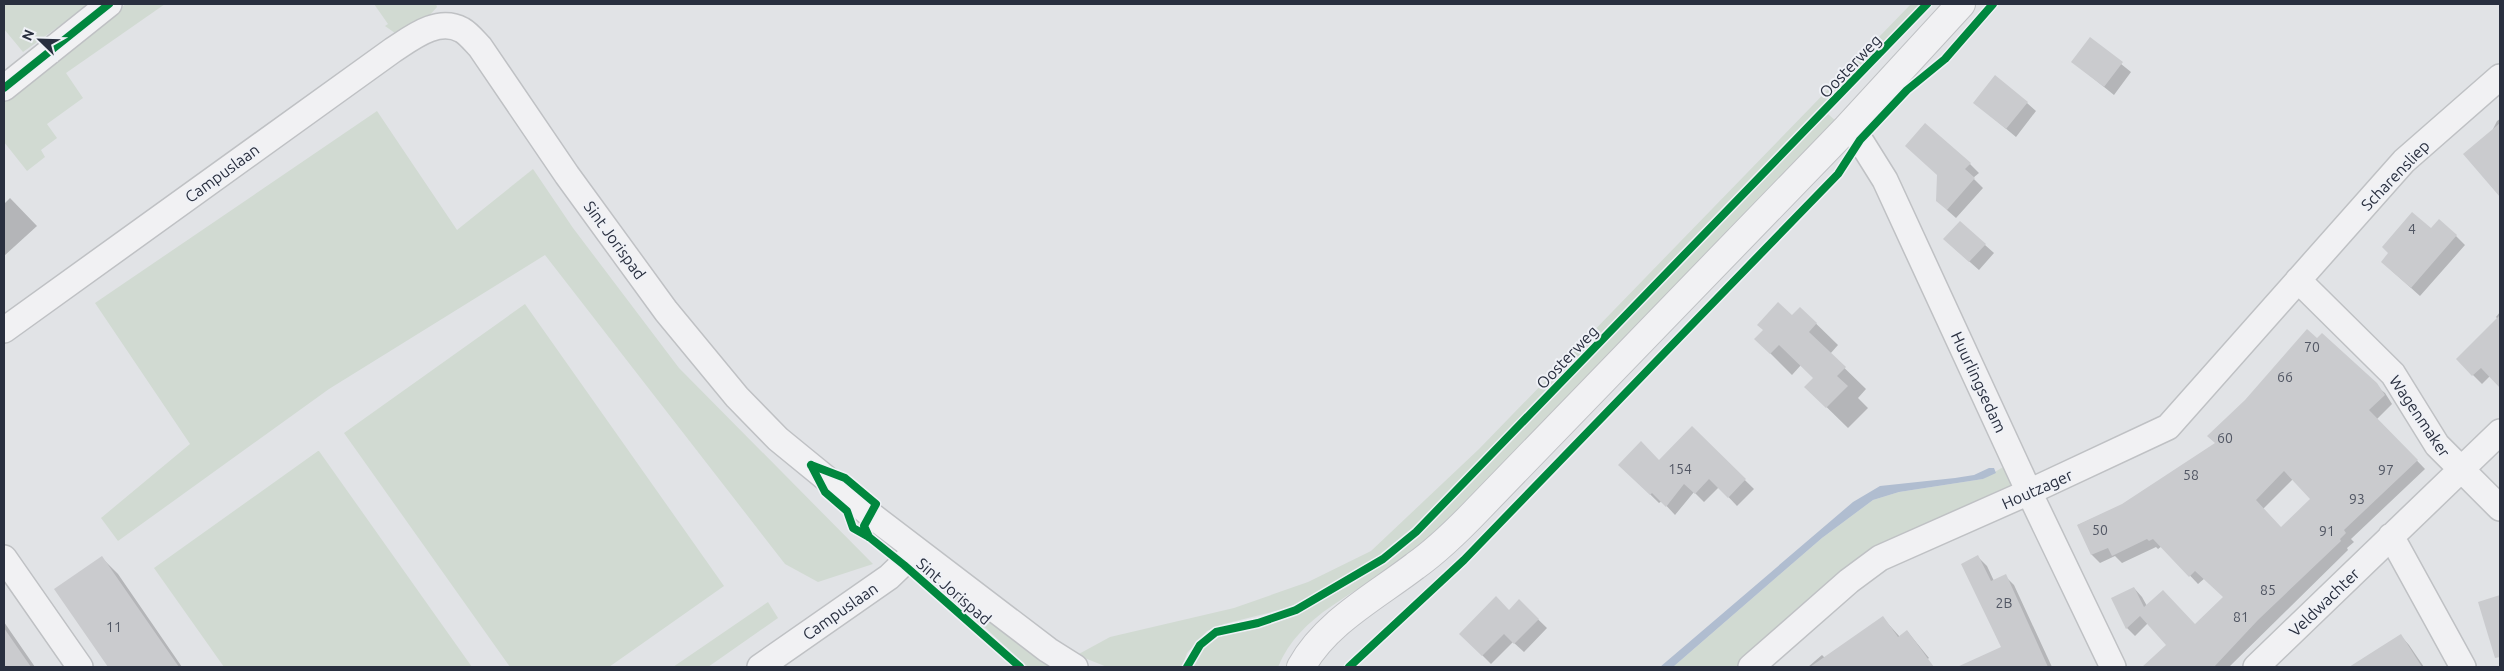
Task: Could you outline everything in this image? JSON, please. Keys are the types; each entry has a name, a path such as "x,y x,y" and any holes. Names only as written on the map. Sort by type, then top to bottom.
{"street":[{"path":"4,88 109,4"},
{"path":"1302,667 1310,651 1332,629 1417,565 1480,507 1847,128 1961,4"},
{"name":"Campuslaan","path":"4,330 420,32 445,25"},
{"name":"Sint Jorispad","path":"445,25 463,31 480,47 666,311 737,398 778,439 916,551 1048,650 1075,667"},
{"name":"Scharensliep","path":"2298,280 2404,161 2500,77"},
{"name":"Huurlingsedam","path":"1847,128 1860,140 1885,180 2029,492 2113,667"},
{"name":"Wagenmaker","path":"2298,280 2393,374 2437,445 2460,471 2500,508"},
{"name":"Houtzager","path":"1751,667 1849,581 1880,558 2029,492 2168,427 2298,280"},
{"name":"Veldwachter","path":"2256,667 2500,432"},
{"path":"2391,536 2463,667"},
{"name":"Campuslaan","path":"760,667 889,577 916,551"},
{"path":"4,558 80,667"}],"shaded area":[{"path":"4,4 90,4 23,52 4,29"},
{"path":"126,4 165,4 66,73 83,98 47,124 57,138 41,150 45,157 27,171 4,142 4,101 51,61"},
{"path":"374,4 436,4 437,7 418,24 407,30 395,33 385,26 388,24"},
{"path":"1911,4 1922,4 1390,550 1338,582 1288,608 1224,624 1207,631 1187,653 1182,667 1107,667 1077,655 1110,637 1234,608 1308,582 1371,551 1479,449"},
{"path":"377,111 457,230 533,169 573,228 679,368 873,564 818,582 785,564 545,255 329,389 118,541 101,518 190,444 95,303"},
{"path":"1828,114 1837,122 1454,518 1407,557 1315,619 1300,633 1278,667 1192,667 1198,654 1217,637 1282,620 1349,586 1403,548"},
{"path":"525,304 724,586 609,667 510,667 344,433"},
{"path":"318,451 472,667 224,667 154,568"},
{"path":"2010,463 2014,479 2009,489 1832,583 1737,667 1673,667 1822,538 1873,500 1899,492 1983,479"},
{"path":"959,595 1053,667 1028,667 955,600"},
{"path":"768,602 778,618 708,667 673,667"}],"water":[{"path":"1989,468 1994,468 1996,473 1983,479 1899,492 1873,500 1822,538 1673,667 1660,667 1853,502 1880,486 1974,475"}],"building":[{"path":"2090,37 2123,62 2104,87 2071,62"},
{"path":"1995,75 2028,102 2006,129 1973,103"},
{"path":"1925,123 1971,163 1965,169 1975,178 1947,210 1936,201 1937,175 1905,146"},
{"path":"2500,123 2500,197 2463,154"},
{"path":"2412,212 2431,228 2439,219 2457,235 2411,288 2381,262 2388,253 2382,247"},
{"path":"1960,221 1986,244 1969,262 1943,239"},
{"path":"1778,302 1792,315 1800,307 1817,323 1809,332 1846,367 1837,376 1848,386 1826,408 1804,387 1813,378 1779,345 1770,354 1754,339 1763,330 1757,325"},
{"path":"2500,315 2500,388 2481,368 2472,376 2456,359"},
{"path":"2307,329 2317,338 2322,333 2377,383 2385,395 2369,410 2418,460 2344,530 2346,533 2340,539 2341,541 2258,620 2214,667 2142,667 2166,645 2140,616 2126,629 2111,598 2134,587 2144,607 2163,590 2195,624 2223,597 2195,571 2189,577 2153,539 2149,541 2147,539 2112,556 2108,548 2091,555 2077,525 2122,504 2215,443 2207,436 2245,400","holes":["2284,471 2310,499 2281,527 2256,500"]},
{"path":"1692,426 1746,479 1728,498 1709,479 1695,494 1684,484 1666,507 1652,493 1650,495 1618,465 1641,441 1659,460"},
{"path":"1978,555 1991,581 2006,574 2048,667 1957,667 2001,647 1961,564"},
{"path":"102,556 179,667 108,667 54,589"},
{"path":"2500,595 2500,657 2495,658 2478,602"},
{"path":"1496,596 1509,610 1519,599 1539,619 1514,644 1504,634 1482,656 1459,634"},
{"path":"1883,616 1898,637 1907,630 1934,667 1810,667"},
{"path":"4,628 31,667 4,667"},
{"path":"2401,634 2422,667 2349,667 2382,646"}],"cycle path":[{"path":"4,88 109,4"},
{"name":"Oosterweg","path":"1187,667 1200,645 1216,632 1258,623 1296,610 1383,559 1416,532 1927,4"},
{"path":"1349,667 1464,560 1838,174 1860,140 1907,90 1945,59 1993,4"},
{"path":"811,465 825,492 847,511 853,528 869,537 904,565 1020,667"},
{"path":"811,465 845,478 876,504 864,526 869,537"}]}
